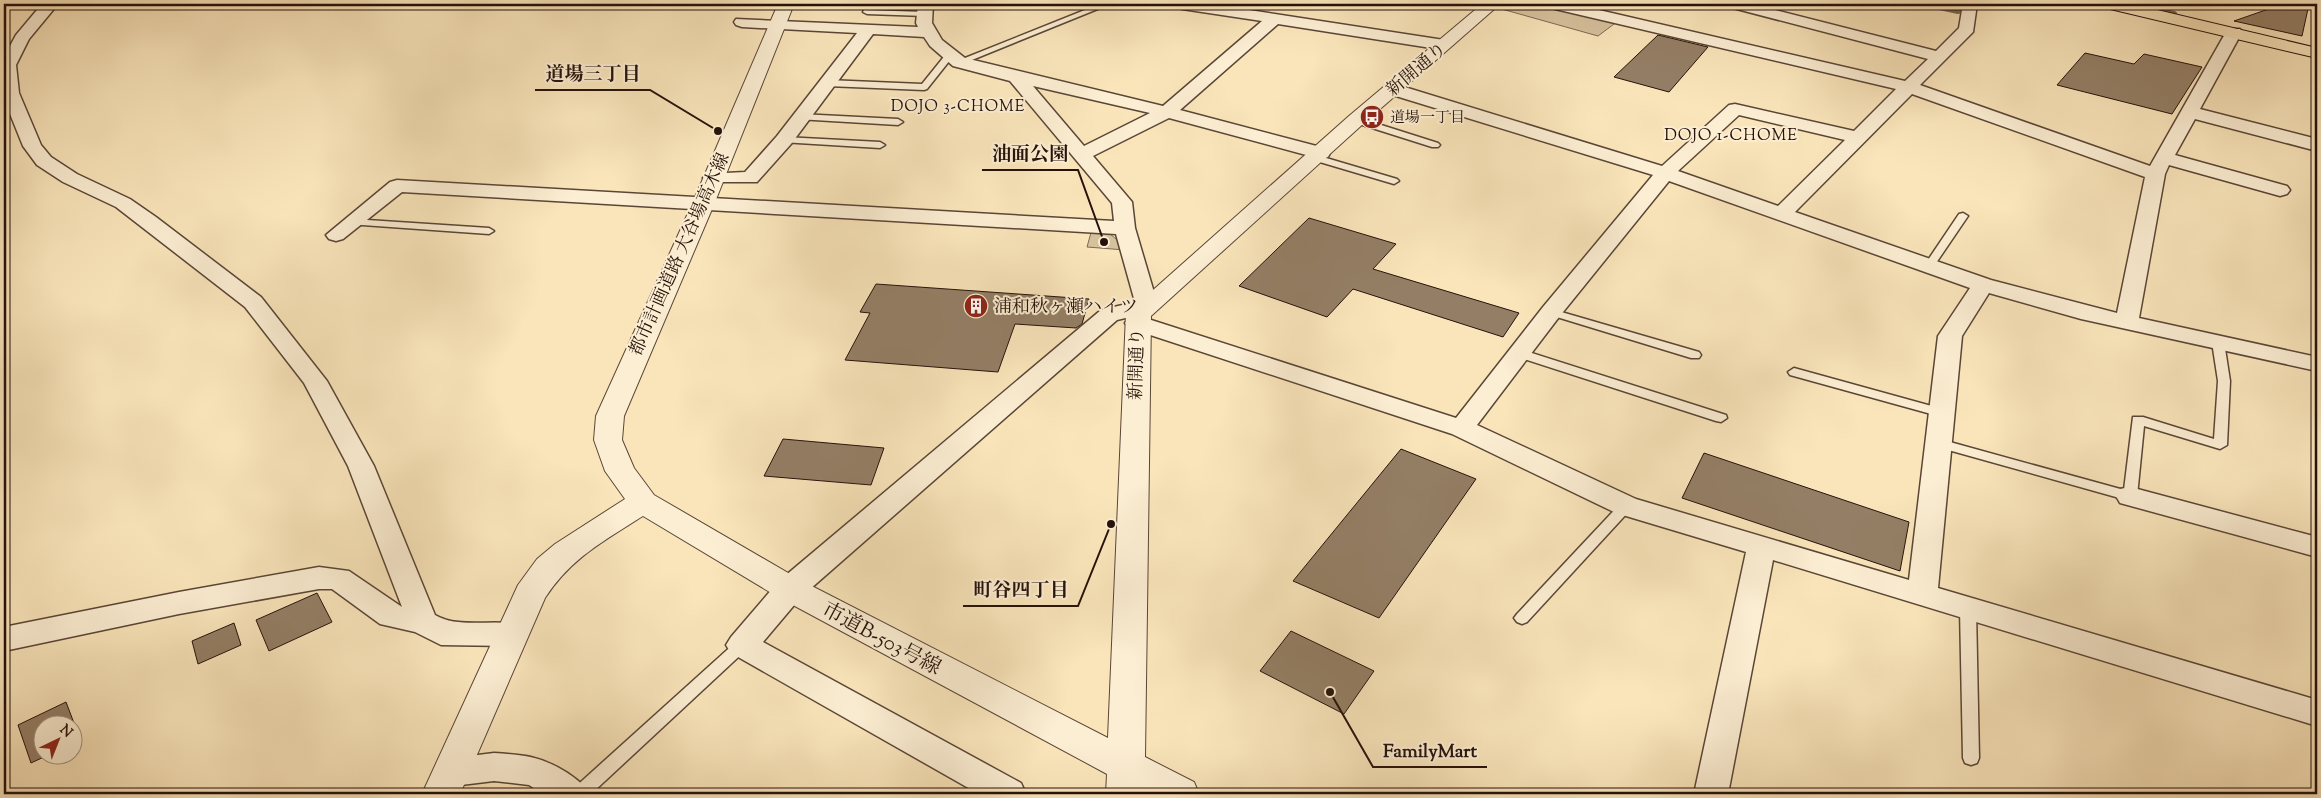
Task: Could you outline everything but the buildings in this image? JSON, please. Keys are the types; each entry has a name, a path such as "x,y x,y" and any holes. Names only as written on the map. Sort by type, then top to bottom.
{"main road":[{"path":"2112,4 2317,53"}],"street":[{"path":"50,4 22,38 8,65 10,93 32,146 44,162 70,178 123,203 150,221 253,302 315,381 361,466 423,622"},
{"path":"1182,4 1254,15 1271,11 1444,45"},
{"name":"新開通り","path":"1125,780 1125,700 1142,314 1356,120 1492,4"},
{"path":"1554,4 1908,88 2160,166 2280,190"},
{"path":"1734,4 1941,57"},
{"path":"1781,214 1941,57 1967,29 1970,4"},
{"path":"1082,154 1167,112 1271,11"},
{"path":"742,22 782,14 867,21 926,16 955,59 1016,77 1167,112 1319,155"},
{"name":"都市計画道路 大谷場高木線","path":"643,502 620,471 614,456 608,440 610,416 704,202 782,14"},
{"path":"713,178 750,178 784,140 827,83 867,21"},
{"path":"2127,322 2160,166 2234,32"},
{"path":"1016,77 1122,202 1125,228 1142,314"},
{"path":"1392,89 1666,173 1983,285 2081,312 2317,364"},
{"path":"1461,428 1551,312 1666,173 1735,109 1858,137"},
{"path":"2189,112 2317,144"},
{"path":"336,235 397,186 704,202 1125,228"},
{"path":"1922,595 1950,336 1983,285"},
{"path":"1009,794 742,645 790,589 1110,315 1142,314 1461,428 1626,506 2317,713"},
{"path":"2130,496 2317,547"},
{"path":"447,783 530,594 555,560 583,539 643,502"},
{"name":"市道B-503号線","path":"643,502 790,589 1125,780 1180,794"},
{"path":"1711,794 1761,547"},
{"path":"4,640 179,603 318,578 340,579 391,616 423,622 441,633 514,634"},
{"path":"447,783 494,768 536,771 571,794"}],"lane":[{"path":"827,83 924,87 955,59 1106,4"},
{"path":"800,117 898,122"},
{"path":"1356,120 1435,145"},
{"path":"784,140 880,145"},
{"path":"1319,155 1394,181"},
{"path":"1929,266 1962,216"},
{"path":"352,222 489,231"},
{"path":"1551,312 1695,355"},
{"path":"1939,443 2130,496 2138,420 2220,445 2224,381 2218,342"},
{"path":"1519,352 1721,418"},
{"path":"1794,372 1942,413"},
{"path":"1522,618 1626,506"},
{"path":"1968,609 1972,758"},
{"path":"580,794 742,645"}],"shaded area":[{"path":"1506,4 1547,4 1618,21 1598,36 1498,8"},
{"path":"1092,229 1111,235 1125,250 1087,247"}],"waterway":[{"path":"1926,4 1958,11 1958,4"},
{"path":"2130,4 2174,14"}],"place":[{"name":"道場一丁目","path":"1372,117"},
{"name":"道場三丁目","path":"718,131"},
{"name":"油面公園","path":"1104,242"},
{"name":"浦和秋ヶ瀬ハイツ","path":"976,306"},
{"name":"町谷四丁目","path":"1111,524"},
{"name":"FamilyMart","path":"1330,692"}],"district":[{"name":"DOJO 3-CHOME","path":"958,105"},
{"name":"DOJO 1-CHOME","path":"1731,134"}]}
